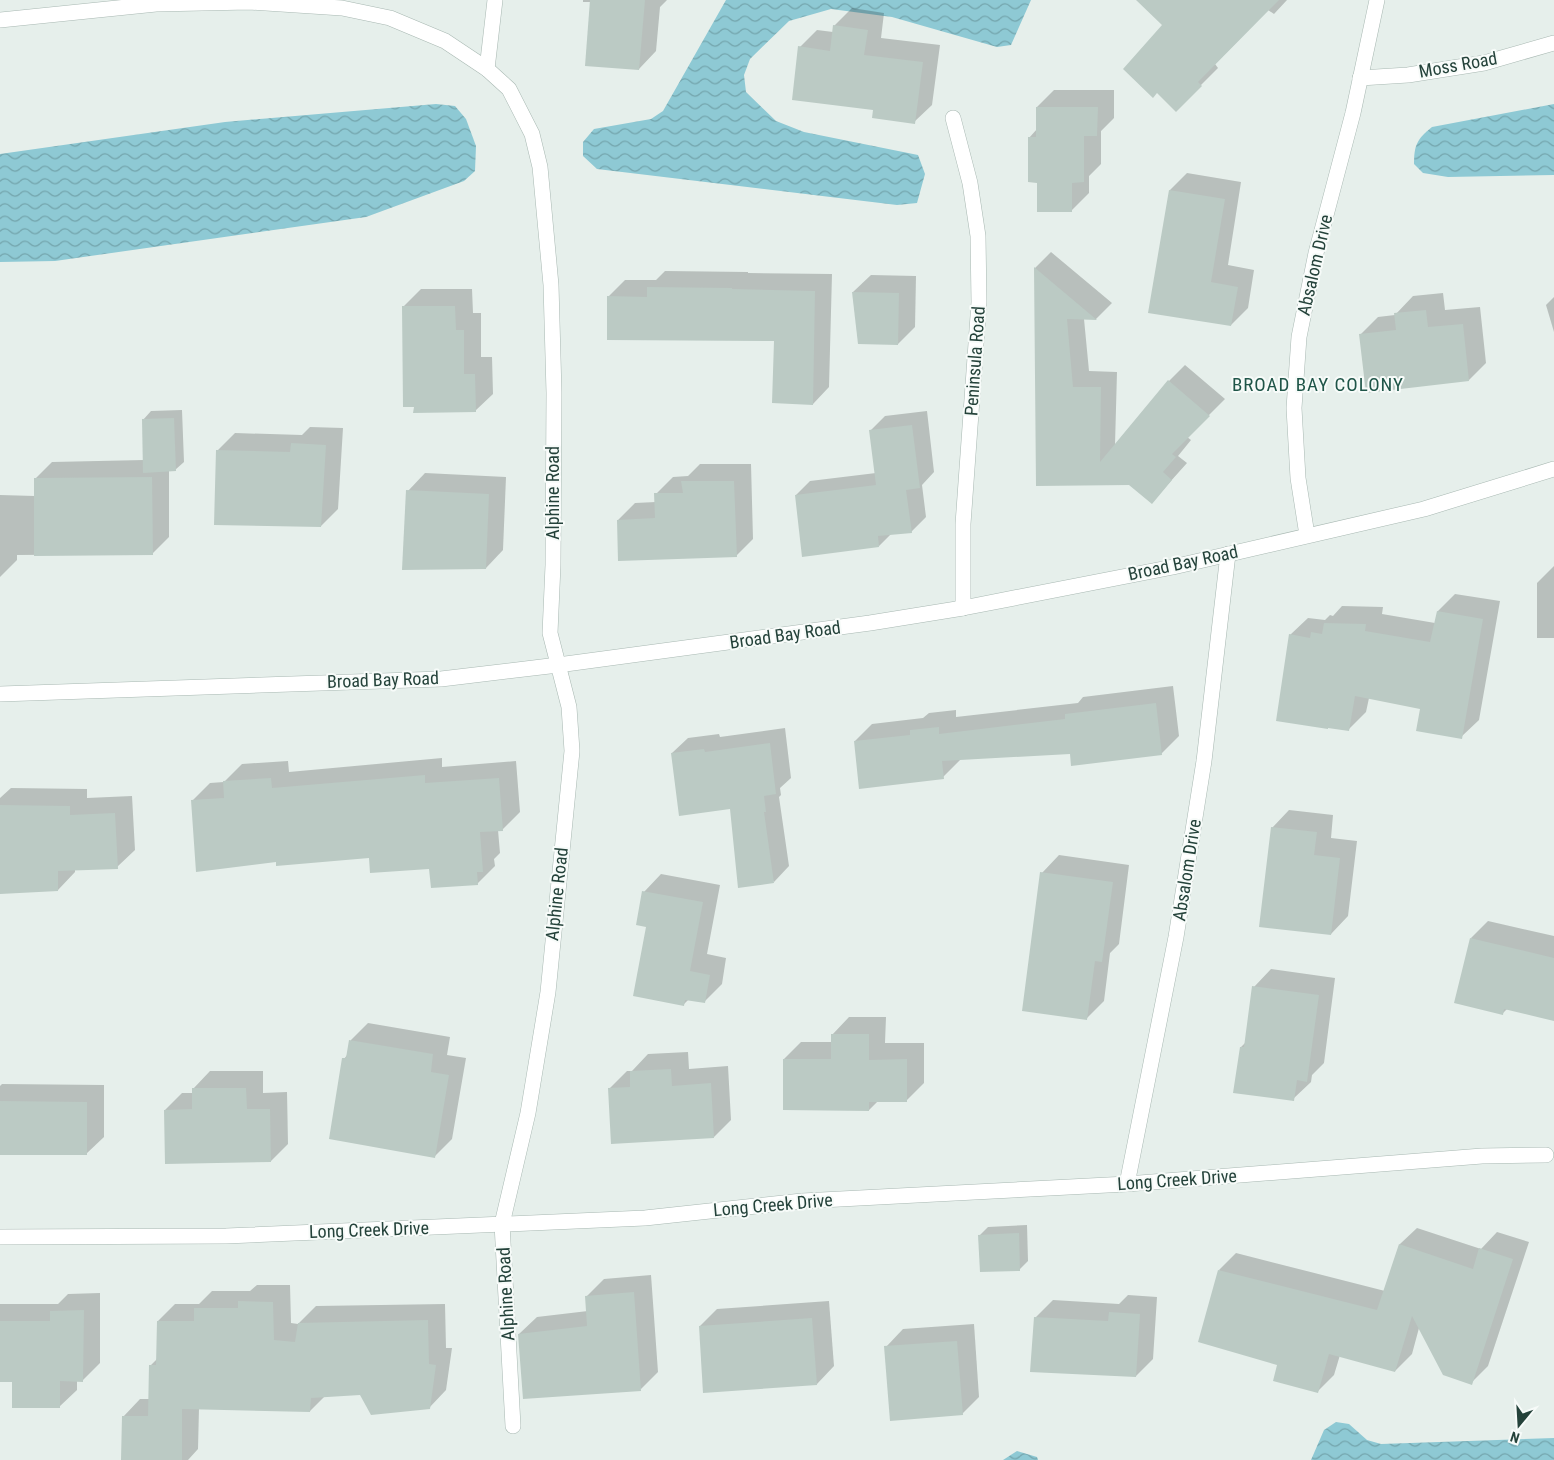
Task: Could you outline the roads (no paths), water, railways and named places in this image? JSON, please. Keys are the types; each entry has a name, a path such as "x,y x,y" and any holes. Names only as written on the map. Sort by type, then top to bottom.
{"street":[{"path":"487,69 495,0"},
{"name":"Absalom Drive","path":"1307,535 1298,478 1294,408 1299,337 1316,253 1353,113 1377,0"},
{"name":"Alphine Road","path":"0,20 156,4 249,2 275,2 342,8 390,18 445,41 487,69 509,89 532,134 540,167 551,294 554,403 553,565 550,633 569,707 572,751 548,992 528,1113 502,1224 513,1426"},
{"name":"Moss Road","path":"1360,78 1408,74 1484,63 1554,43"},
{"name":"Peninsula Road","path":"953,118 972,192 978,236 979,302 962,524 963,608"},
{"name":"Broad Bay Road","path":"0,694 441,679 870,623 963,608 1173,567 1424,509 1554,469"},
{"name":"Absalom Drive","path":"1127,1184 1178,928 1204,761 1228,554"},
{"name":"Long Creek Drive","path":"0,1237 226,1236 645,1218 802,1201 1127,1184 1482,1156 1546,1155"}],"water":[{"path":"726,0 1031,0 1011,45 997,47 892,17 831,9 789,21 750,59 744,75 746,92 776,121 804,132 918,155 925,174 917,203 897,205 597,169 583,156 583,142 594,129 651,119 663,111"},
{"path":"436,104 455,106 466,119 476,146 475,171 464,181 366,217 55,261 0,262 0,154 225,122"},
{"path":"1554,104 1554,175 1448,177 1423,173 1414,164 1417,143 1432,127"},
{"path":"1336,1422 1349,1424 1367,1440 1381,1444 1554,1438 1554,1460 1311,1460 1324,1430"},
{"path":"1017,1451 1037,1457 1038,1460 1003,1460"}],"district":[{"name":"BROAD BAY COLONY","path":"1318,384"}]}
